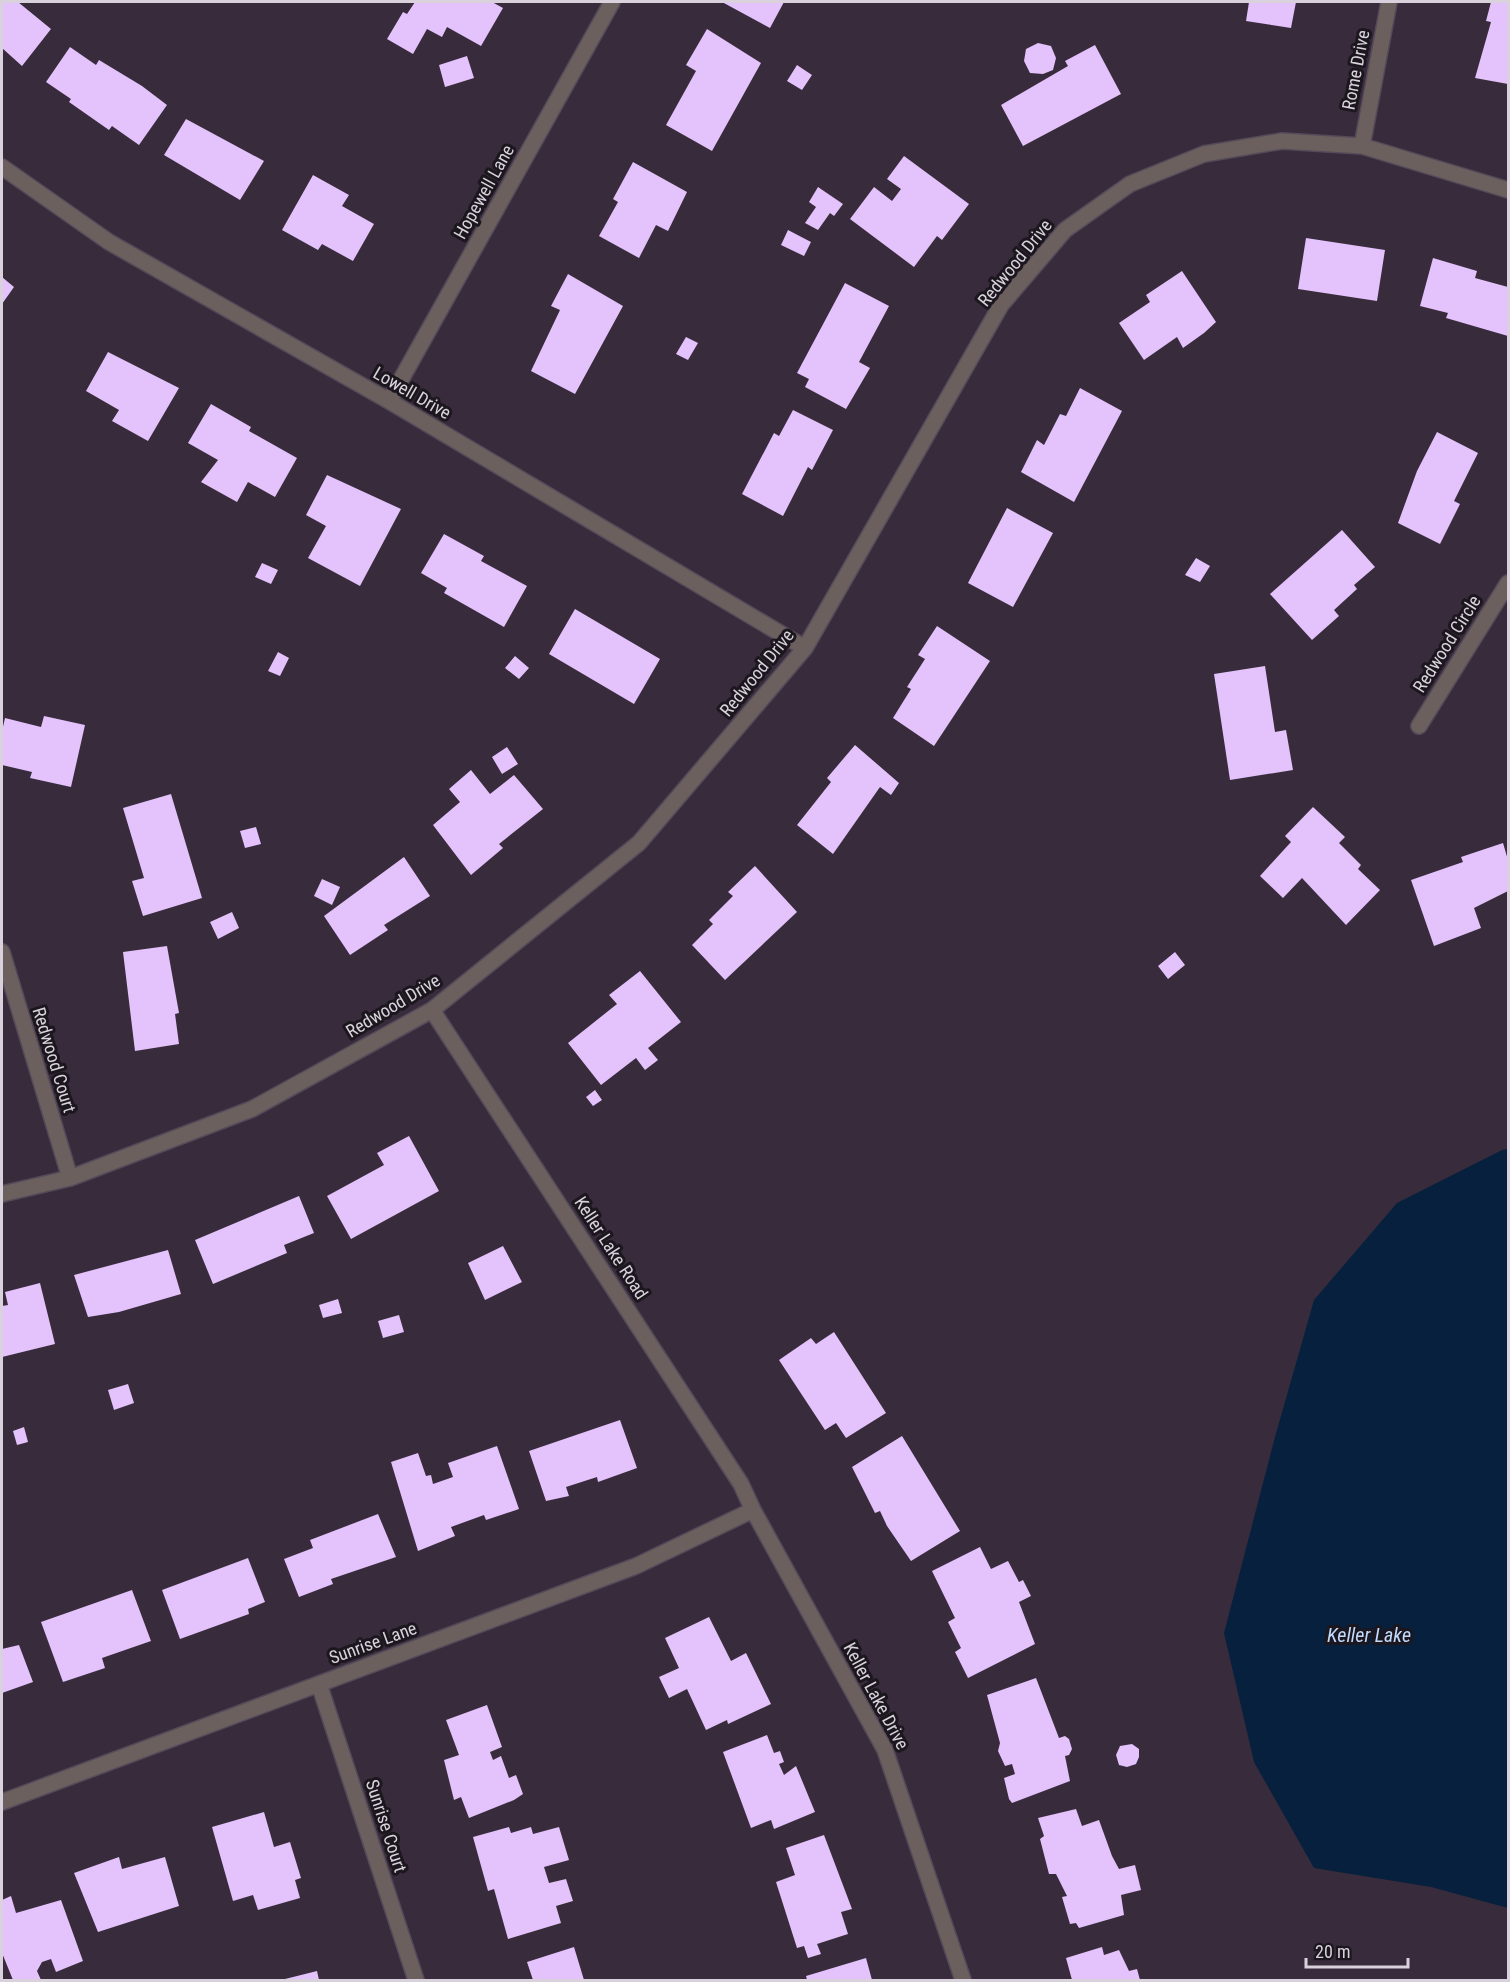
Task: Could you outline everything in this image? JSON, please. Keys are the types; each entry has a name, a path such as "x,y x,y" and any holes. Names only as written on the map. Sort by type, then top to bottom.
{"street":[{"name":"Hopewell Lane","path":"389,401 612,2"},
{"name":"Rome Drive","path":"1362,146 1389,2"},
{"name":"Redwood Drive","path":"2,1194 70,1178 252,1109 432,1010 639,843 805,648 1001,305 1065,230 1130,184 1204,154 1282,141 1362,146 1509,190"},
{"name":"Lowell Drive","path":"2,167 109,242 389,401 805,648"},
{"name":"Redwood Circle","path":"1419,726 1509,584"},
{"name":"Redwood Court","path":"2,952 70,1178"},
{"name":"Keller Lake Road","path":"432,1010 741,1484 753,1510"},
{"name":"Sunrise Lane","path":"2,1802 636,1566 753,1510"},
{"name":"Keller Lake Drive","path":"753,1510 885,1750 963,1980"},
{"name":"Sunrise Court","path":"319,1684 416,1980"}],"water":[{"name":"Keller Lake","path":"1508,1149 1508,1908 1431,1887 1314,1868 1254,1762 1224,1633 1275,1437 1314,1300 1397,1203"}],"building":[{"path":"2,2 18,2 51,29 22,66 2,48"},
{"path":"415,2 492,2 503,8 481,46 447,27 442,37 427,29 413,54 387,39 403,12 407,14"},
{"path":"722,2 784,2 770,28"},
{"path":"1249,2 1296,2 1291,28 1246,21"},
{"path":"1491,2 1508,2 1508,84 1475,78 1491,22 1486,21"},
{"path":"707,29 761,63 712,151 666,125 696,71 686,65"},
{"path":"1038,43 1051,46 1056,58 1053,70 1043,74 1030,73 1024,61 1026,49"},
{"path":"1095,45 1121,94 1023,146 1001,105 1068,66 1065,61"},
{"path":"70,47 96,65 99,60 142,86 167,105 139,145 112,126 109,130 69,102 71,99 46,82"},
{"path":"467,56 474,78 445,87 439,65"},
{"path":"797,65 812,75 802,90 787,81"},
{"path":"186,119 264,161 240,200 164,155"},
{"path":"904,156 969,204 942,240 937,236 914,267 850,219 874,187 892,201 901,189 887,179"},
{"path":"633,162 687,192 668,231 656,225 639,258 599,236 618,202 613,199"},
{"path":"313,175 349,195 342,206 374,224 353,261 322,244 318,250 282,230"},
{"path":"818,187 843,204 834,216 830,213 818,230 805,223 816,207 809,202"},
{"path":"788,230 811,242 804,256 781,245"},
{"path":"1306,238 1385,250 1377,301 1298,289"},
{"path":"1433,258 1477,271 1475,278 1508,287 1508,336 1446,318 1448,313 1420,306"},
{"path":"1182,271 1216,322 1183,348 1177,337 1144,360 1119,323 1150,302 1146,295"},
{"path":"568,274 623,306 575,394 531,371 560,310 551,306"},
{"path":"2,277 14,287 2,304"},
{"path":"845,283 889,306 859,362 870,368 846,409 805,387 809,379 797,373"},
{"path":"686,337 698,343 688,360 676,354"},
{"path":"108,352 179,388 148,441 112,421 119,410 86,391"},
{"path":"1080,388 1122,411 1074,502 1021,472 1037,440 1044,445 1060,414 1066,416"},
{"path":"211,404 251,427 249,431 297,458 275,497 248,482 237,502 201,482 218,460 188,443"},
{"path":"793,410 833,430 812,470 808,467 783,516 742,494 774,433 779,436"},
{"path":"1437,432 1478,453 1454,501 1460,504 1440,544 1398,523 1417,471"},
{"path":"327,475 401,509 360,586 308,558 326,526 306,515"},
{"path":"1007,508 1053,533 1013,607 968,583"},
{"path":"1342,530 1375,567 1354,585 1357,589 1334,610 1339,616 1312,640 1270,594"},
{"path":"444,534 484,556 481,561 527,586 504,627 444,593 447,588 421,573"},
{"path":"1196,558 1210,566 1200,582 1185,575"},
{"path":"262,563 278,570 271,584 255,577"},
{"path":"575,609 660,659 634,704 549,654"},
{"path":"937,626 990,661 934,746 893,718 911,689 907,687 925,659 918,655"},
{"path":"278,652 289,658 280,676 268,671"},
{"path":"515,656 529,668 519,679 505,668"},
{"path":"1265,666 1275,732 1286,730 1293,770 1230,780 1214,674"},
{"path":"44,716 85,725 71,787 30,778 32,772 2,765 2,731 5,718 41,727"},
{"path":"855,745 899,783 891,795 880,787 833,854 797,825 831,782 827,778"},
{"path":"507,747 518,764 502,774 492,757"},
{"path":"471,770 490,794 514,775 543,809 499,844 503,848 471,875 433,825 460,802 449,789"},
{"path":"171,794 202,898 143,916 132,881 144,878 123,808"},
{"path":"1313,807 1345,837 1339,843 1361,865 1358,869 1380,890 1346,925 1302,878 1283,898 1260,876 1291,842 1285,836"},
{"path":"256,827 261,844 245,848 240,831"},
{"path":"1503,843 1508,860 1508,891 1474,908 1481,928 1434,946 1411,880 1463,862 1461,857"},
{"path":"404,857 430,896 384,925 388,930 350,955 324,916"},
{"path":"755,866 797,912 725,980 692,945 713,924 709,920 733,896 728,892"},
{"path":"322,879 340,887 332,905 314,896"},
{"path":"232,912 239,928 218,939 210,922"},
{"path":"167,946 179,1013 175,1014 179,1044 135,1051 123,952"},
{"path":"1175,952 1185,965 1168,979 1158,966"},
{"path":"640,971 681,1022 648,1048 658,1060 645,1070 636,1058 601,1085 568,1043 617,1004 609,995"},
{"path":"595,1090 602,1100 593,1106 586,1097"},
{"path":"409,1136 439,1191 351,1239 327,1196 384,1165 377,1153"},
{"path":"299,1196 314,1233 284,1245 287,1253 213,1284 195,1240"},
{"path":"503,1246 522,1282 485,1300 468,1263"},
{"path":"168,1250 181,1294 119,1312 88,1317 74,1275"},
{"path":"40,1283 55,1344 2,1357 2,1306 8,1305 5,1292"},
{"path":"338,1299 342,1313 323,1318 319,1305"},
{"path":"399,1315 404,1332 383,1338 378,1321"},
{"path":"834,1332 886,1413 846,1438 836,1423 825,1430 779,1360 811,1338 816,1344"},
{"path":"128,1384 134,1403 114,1410 108,1390"},
{"path":"620,1420 637,1468 598,1482 597,1477 566,1487 569,1496 546,1501 529,1451"},
{"path":"24,1427 28,1442 17,1445 13,1431"},
{"path":"902,1436 960,1531 911,1561 887,1526 880,1511 875,1513 852,1467"},
{"path":"497,1446 519,1509 486,1520 484,1515 451,1527 455,1536 418,1551 391,1462 418,1453 426,1476 431,1475 433,1484 453,1477 448,1463"},
{"path":"378,1514 396,1557 331,1579 333,1584 299,1597 284,1559 313,1548 310,1540"},
{"path":"980,1547 991,1569 1008,1561 1019,1582 1023,1580 1031,1596 1019,1602 1035,1644 968,1678 955,1652 961,1648 948,1622 955,1618 932,1571"},
{"path":"248,1558 265,1602 248,1609 249,1614 180,1639 162,1590"},
{"path":"132,1590 151,1641 102,1658 105,1668 63,1682 41,1622"},
{"path":"709,1617 731,1661 746,1653 771,1704 728,1724 727,1720 706,1730 687,1689 669,1698 659,1677 679,1668 665,1638"},
{"path":"19,1645 33,1682 2,1693 2,1649"},
{"path":"1036,1678 1059,1738 1065,1736 1069,1739 1072,1749 1069,1755 1065,1756 1070,1781 1012,1803 1004,1778 1015,1774 1012,1764 1005,1766 998,1751 1000,1743 987,1695"},
{"path":"487,1705 502,1747 490,1752 493,1760 501,1756 509,1778 516,1775 523,1794 514,1800 469,1818 461,1797 454,1800 444,1760 459,1755 446,1720"},
{"path":"767,1735 774,1753 780,1751 784,1762 779,1764 784,1775 796,1766 815,1812 774,1829 771,1820 751,1828 723,1752"},
{"path":"1132,1744 1139,1749 1136,1764 1127,1767 1119,1765 1116,1755 1120,1746"},
{"path":"1076,1809 1082,1826 1099,1820 1119,1869 1135,1865 1141,1890 1121,1895 1124,1915 1079,1928 1076,1923 1070,1924 1062,1897 1067,1896 1056,1874 1049,1874 1040,1839 1044,1836 1038,1818"},
{"path":"264,1812 274,1847 290,1842 301,1878 295,1880 300,1898 258,1910 253,1895 233,1901 212,1827"},
{"path":"509,1827 511,1833 531,1827 533,1834 559,1827 569,1860 544,1867 549,1883 566,1879 573,1901 556,1906 561,1923 508,1939 494,1889 488,1891 473,1837"},
{"path":"824,1835 852,1909 841,1912 848,1934 817,1944 821,1954 808,1958 804,1946 797,1948 776,1882 795,1875 786,1848"},
{"path":"119,1857 122,1869 165,1857 179,1906 98,1932 74,1873"},
{"path":"11,1896 16,1913 61,1900 83,1961 56,1972 51,1959 42,1962 37,1971 41,1980 13,1980 2,1953 2,1900"},
{"path":"574,1947 584,1980 533,1980 527,1962"},
{"path":"1102,1947 1104,1955 1119,1950 1129,1971 1137,1969 1140,1980 1072,1980 1066,1958"},
{"path":"866,1958 872,1980 807,1980 806,1976"},
{"path":"317,1971 319,1980 281,1980"}]}
